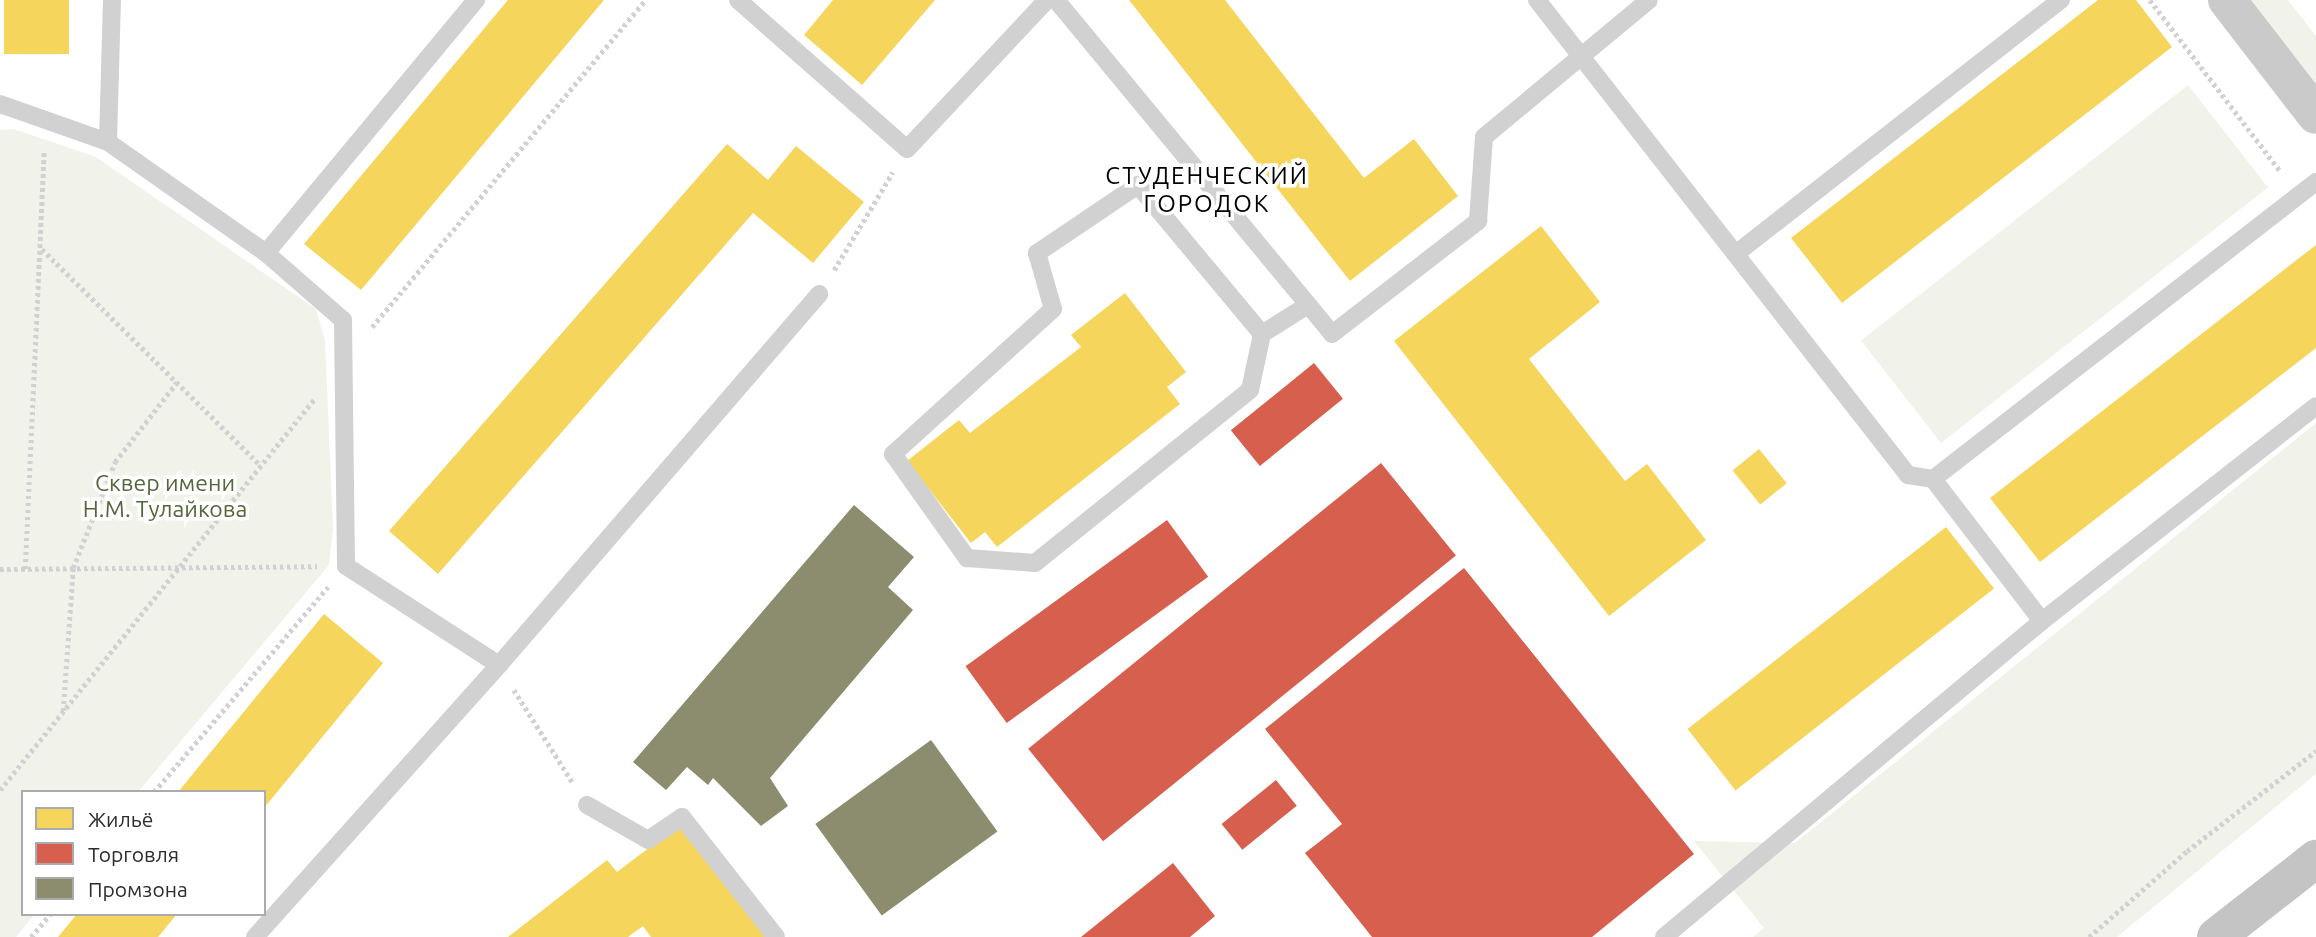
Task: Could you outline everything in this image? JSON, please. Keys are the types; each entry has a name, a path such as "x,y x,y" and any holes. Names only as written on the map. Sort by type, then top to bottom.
{"main road":[{"path":"2227,0 2316,115"},
{"path":"2216,937 2316,859"}],"lane":[{"path":"108,142 112,0"},
{"path":"266,253 476,0"},
{"path":"738,0 907,149 1047,0"},
{"path":"1056,0 1332,334 1479,221 1484,137 1649,0"},
{"path":"1537,0 1738,252 1908,475 1933,479 2042,621"},
{"path":"1738,252 2061,0"},
{"path":"0,104 108,142 266,253 343,320 346,566 499,665"},
{"path":"1933,479 2316,182"},
{"path":"1262,334 1139,185 1037,253 1053,309 892,454 967,558 1035,563 1250,390 1262,334 1308,305"},
{"path":"255,937 499,665 819,294"},
{"path":"1664,937 2042,621 2316,406"},
{"path":"587,805 648,840 682,817 776,937"}],"path":[{"path":"0,790 343,363 645,0"},
{"path":"2150,0 2299,195"},
{"path":"24,569 42,249 45,118"},
{"path":"819,294 907,149"},
{"path":"42,249 260,465"},
{"path":"63,712 74,568 115,462 177,382"},
{"path":"0,569 346,566"},
{"path":"156,790 346,566"},
{"path":"499,665 587,805"},
{"path":"2089,937 2187,851 2316,751"},
{"path":"31,937 48,916"}],"green space":[{"path":"2244,0 2288,0 2316,36 2316,92"},
{"path":"2188,85 2268,187 1941,443 1861,340"},
{"name":"Сквер имени Н.М. Тулайкова","path":"14,129 96,157 316,309 325,340 333,528 329,565 140,790 21,790 21,916 33,916 16,937 0,937 0,130"},
{"path":"2316,423 2316,774 2117,937 1753,937 1764,928 1694,841 1795,843"}],"building: Жильё":[{"path":"4,0 69,0 69,54 4,54"},
{"path":"508,0 604,0 361,290 304,244"},
{"path":"833,0 935,0 862,85 804,35"},
{"path":"1129,0 1225,0 1364,178 1414,139 1458,196 1350,281"},
{"path":"2098,0 2136,0 2172,47 1842,303 1791,238"},
{"path":"727,144 768,180 796,146 864,202 813,263 753,213 438,574 389,531"},
{"path":"1541,226 1600,302 1529,359 1625,481 1647,464 1706,540 1609,616 1394,341"},
{"path":"2316,245 2316,348 2040,562 1990,498"},
{"path":"1125,293 1186,372 1167,387 1180,404 997,547 985,532 971,543 907,461 959,420 970,433 1081,347 1071,335"},
{"path":"1759,449 1787,483 1760,505 1733,470"},
{"path":"1946,527 1994,588 1736,790 1688,729"},
{"path":"324,614 383,663 266,806 266,790 180,790"},
{"path":"683,822 769,937 651,937 643,926 628,937 508,937 607,860 617,872"},
{"path":"75,916 175,916 158,937 58,937"}],"building: Торговля":[{"path":"1314,363 1343,399 1260,466 1231,430"},
{"path":"1381,463 1456,555 1103,841 1028,749"},
{"path":"1167,520 1208,577 1007,723 966,666"},
{"path":"1464,568 1694,854 1592,937 1372,937 1305,853 1342,824 1265,729"},
{"path":"1276,780 1297,806 1242,850 1222,824"},
{"path":"1173,863 1215,916 1190,937 1081,937"}],"building: Промзона":[{"path":"854,505 914,557 888,587 913,610 770,778 788,806 761,826 713,778 708,785 687,767 666,790 633,762"},
{"path":"931,740 997,831 882,915 815,824"}],"district":[{"name":"СТУДЕНЧЕСКИЙ ГОРОДОК","path":"1207,190"}]}
